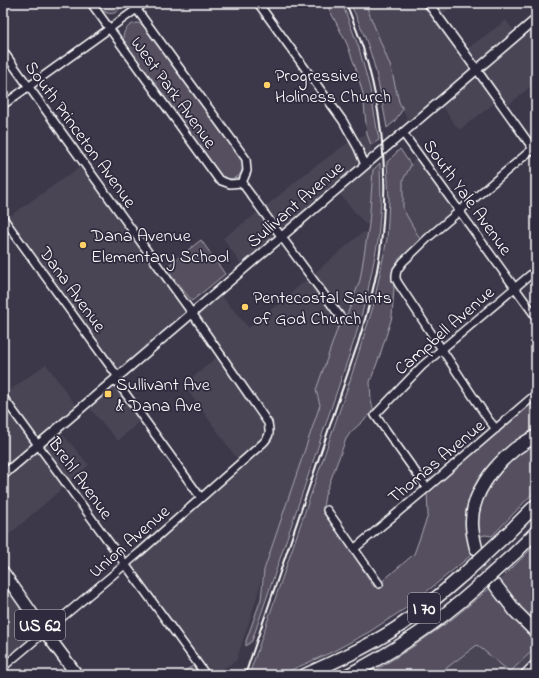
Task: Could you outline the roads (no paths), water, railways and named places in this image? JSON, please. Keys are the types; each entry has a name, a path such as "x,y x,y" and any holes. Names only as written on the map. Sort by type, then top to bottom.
{"highway":[{"path":"476,548 472,518 480,491 499,464 516,449 536,436"},
{"name":"I 70","path":"305,675 351,654 395,629 435,599 464,574 536,505"},
{"name":"I 70","path":"348,675 378,659 420,633 450,611 515,553 536,532"},
{"path":"496,586 516,612 536,632"}],"main road":[{"name":"US 62","path":"3,572 77,675"},
{"path":"525,675 536,664"}],"street":[{"name":"West Park Avenue","path":"91,3 219,180 230,184 242,183 247,171 246,159 135,6"},
{"path":"3,105 110,28 135,6 146,3"},
{"path":"258,3 343,121 358,148 365,165"},
{"path":"428,3 535,149 430,236 403,262 397,270 396,275 398,284 496,429"},
{"name":"Sullivant Avenue","path":"3,475 536,19"},
{"name":"South Princeton Avenue","path":"3,51 192,313 268,424 270,432"},
{"name":"South Yale Avenue","path":"403,133 536,317"},
{"path":"242,183 342,319"},
{"name":"Dana Avenue","path":"3,218 201,498"},
{"name":"Campbell Avenue","path":"427,488 375,415 422,366 536,270"},
{"name":"Thomas Avenue","path":"354,549 536,394"},
{"name":"Brehl Avenue","path":"3,397 206,675"},
{"name":"Union Avenue","path":"3,667 126,564 201,498 263,443 268,438 270,432"},
{"path":"327,510 379,584"}],"tunnel":[{"path":"477,549 483,566 495,585"}],"railway":[{"path":"245,675 358,343 371,298 380,252 384,200 383,149 380,124 370,73 361,42 346,3"}],"place":[{"name":"Progressive Holiness Church","path":"267,85"},
{"name":"Dana Avenue Elementary School","path":"83,245"},
{"name":"Pentecostal Saints of God Church","path":"245,307"},
{"name":"Sullivant Ave & Dana Ave","path":"108,394"}]}
